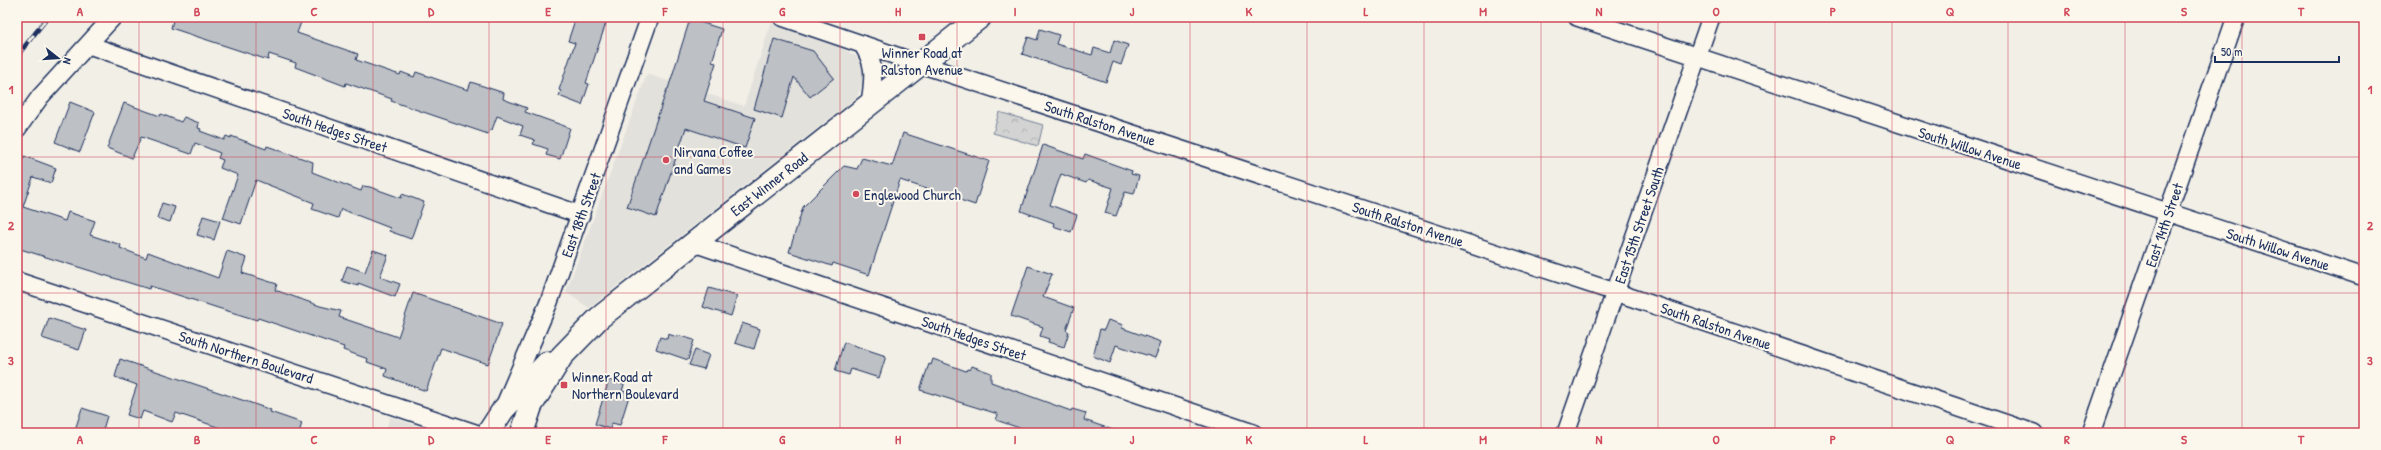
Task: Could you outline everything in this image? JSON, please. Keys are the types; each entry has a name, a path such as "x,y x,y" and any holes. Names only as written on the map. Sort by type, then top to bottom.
{"street":[{"path":"17,129 45,92 113,17"},
{"name":"East 18th Street","path":"503,410 549,302 581,216 650,17"},
{"name":"South Ralston Avenue","path":"782,17 920,64 1615,292 2034,433"},
{"name":"East Winner Road","path":"522,433 531,406 562,356 598,318 980,17"},
{"name":"South Willow Avenue","path":"1577,17 1696,58 2364,277"},
{"name":"East 15th Street South","path":"1566,433 1711,17"},
{"name":"East 14th Street","path":"2091,433 2236,17"},
{"path":"862,44 871,58 873,71 870,104"},
{"name":"South Hedges Street","path":"89,45 581,216"},
{"name":"South Hedges Street","path":"694,243 1253,433"},
{"name":"South Northern Boulevard","path":"18,285 475,433"},
{"name":"East Winner Road","path":"488,433 503,410 549,361 562,356"}],"shaded area":[{"path":"771,23 840,47 857,57 863,71 863,83 857,97 589,308 566,292 647,74 744,106"},
{"path":"390,417 439,433 385,433"}],"green space":[{"path":"999,112 1043,125 1038,146 993,133"}],"building":[{"path":"174,17 303,17 297,33 358,54 356,60 400,75 401,72 414,77 416,72 468,90 471,82 504,93 503,99 527,108 525,112 570,128 560,159 546,155 548,149 533,144 535,140 520,135 523,126 497,116 492,130 490,130 488,134 391,101 392,99 346,83 345,86 295,67 296,63 269,54 268,60 171,28"},
{"path":"576,17 608,17 586,83 589,84 582,105 559,96 561,91 559,90 575,43 568,41"},
{"path":"690,19 722,29 712,62 716,63 704,101 755,118 745,148 686,128 656,217 627,207 668,89"},
{"path":"1040,29 1059,35 1056,44 1092,55 1094,48 1110,53 1114,40 1128,45 1121,65 1113,62 1106,82 1022,54 1028,37 1037,40"},
{"path":"774,39 813,51 834,78 810,97 794,77 782,118 754,109"},
{"path":"70,102 95,112 80,152 55,142"},
{"path":"124,103 160,116 161,114 181,122 184,117 199,123 198,128 201,129 200,131 224,140 226,136 231,138 231,136 266,149 267,146 313,162 312,172 361,191 363,186 370,187 401,198 402,194 424,202 411,239 389,231 390,228 341,209 338,218 312,209 314,203 256,180 241,224 223,218 238,175 220,168 223,160 218,158 220,153 195,143 191,154 141,137 132,158 107,148"},
{"name":"Englewood Church","path":"903,133 989,161 975,205 900,180 869,275 833,263 832,266 789,252 803,207 844,166 857,169 862,158 892,166"},
{"path":"1043,145 1083,159 1085,154 1132,171 1131,174 1139,176 1134,194 1125,192 1116,216 1105,213 1113,188 1088,180 1086,183 1061,174 1050,205 1077,215 1071,232 1053,226 1054,223 1021,211"},
{"path":"24,156 56,168 51,183 33,177 23,207 65,221 68,212 95,221 90,235 121,245 120,248 146,258 148,252 218,278 227,251 247,258 242,273 277,284 275,290 320,306 341,311 339,317 398,337 413,293 502,324 488,364 441,348 426,391 385,376 387,369 367,362 368,359 343,350 344,347 258,318 257,320 150,286 149,289 17,248 17,176"},
{"path":"162,203 175,207 170,222 157,218"},
{"path":"203,216 220,221 214,240 197,235"},
{"path":"373,250 388,255 380,277 400,284 395,297 358,283 358,286 342,281 347,266 365,272"},
{"path":"1028,266 1052,274 1043,297 1074,308 1066,330 1069,332 1064,347 1048,342 1049,339 1040,336 1043,327 1011,316"},
{"path":"709,288 737,296 731,316 703,307"},
{"path":"49,318 86,330 79,350 42,338"},
{"path":"1108,320 1123,325 1122,328 1161,342 1155,358 1116,345 1110,363 1093,356 1100,329 1104,330"},
{"path":"742,323 760,329 754,349 735,343"},
{"path":"668,334 694,340 688,360 656,349 660,337 667,339"},
{"path":"844,342 886,356 879,378 851,369 849,375 835,371"},
{"path":"695,350 709,355 704,369 689,365"},
{"path":"120,359 271,410 270,412 302,423 299,433 235,433 176,413 172,422 143,411 140,419 127,415 137,385 115,377"},
{"path":"933,359 966,371 967,369 970,370 972,366 991,373 991,382 1071,411 1072,409 1086,413 1084,420 1116,431 1116,433 1034,433 996,420 998,414 920,390 929,364 931,365"},
{"path":"609,380 624,385 622,391 630,393 620,425 612,423 610,429 595,424"},
{"path":"82,408 107,416 102,433 74,433"}],"railway":[{"path":"17,56 48,17"}],"place":[{"name":"Winner Road at Ralston Avenue","path":"922,37"},
{"name":"Nirvana Coffee and Games","path":"666,160"},
{"name":"Englewood Church","path":"856,194"},
{"name":"Winner Road at Northern Boulevard","path":"564,385"}]}
